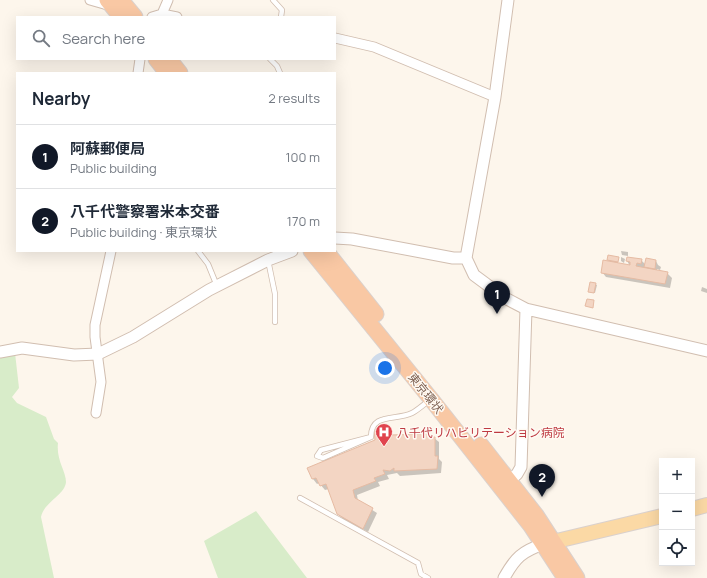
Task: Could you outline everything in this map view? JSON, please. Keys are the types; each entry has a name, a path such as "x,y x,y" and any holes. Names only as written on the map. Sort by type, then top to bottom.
{"highway":[{"path":"116,6 132,16"},
{"path":"157,60 166,72"},
{"path":"170,60 179,72"},
{"name":"東京環状","path":"312,252 577,578"},
{"name":"東京環状","path":"327,252 510,480 549,542 565,578"}],"main road":[{"path":"695,508 707,505"},
{"path":"549,542 659,517"}],"street":[{"path":"90,0 116,6"},
{"path":"162,14 168,0"},
{"path":"508,0 495,97 466,258 474,275 505,298 526,309 707,351"},
{"path":"155,16 162,14 172,16"},
{"path":"336,38 374,47 495,97"},
{"path":"138,72 140,60"},
{"path":"336,238 346,238 453,258 466,258"},
{"path":"96,413 101,382 95,325 111,252"},
{"path":"0,352 29,348 74,355 98,354 133,337 217,286 268,260 289,252"},
{"path":"510,480 517,474 521,467 526,309"},
{"path":"504,578 514,561 523,552 549,542"}],"lane":[{"path":"273,0 282,10 281,16"},
{"path":"271,60 277,66 280,72"},
{"path":"199,252 208,264 217,286"},
{"path":"268,260 275,294 275,322"},
{"path":"371,438 371,429 376,422 411,414 431,398"},
{"path":"371,438 323,458 317,456 320,450 371,438"},
{"path":"300,498 418,563 421,574 428,578"}],"green space":[{"path":"15,353 19,388 12,397 17,403 46,417 54,439 58,443 58,455 66,478 65,487 46,507 41,517 54,578 0,578 0,355"},
{"path":"256,511 307,578 218,578 204,541"}],"building":[{"path":"608,255 619,257 618,262 607,260"},
{"path":"627,257 642,259 641,264 637,263 636,266 668,272 665,284 601,273 603,260 630,265 630,262 626,261"},
{"path":"646,258 656,260 655,269 644,267"},
{"path":"590,282 596,283 594,293 588,292"},
{"path":"587,299 594,300 593,308 585,306"},
{"path":"386,427 390,435 430,434 431,437 435,437 435,456 438,456 437,469 394,471 394,468 390,471 383,470 385,474 374,478 376,481 353,490 355,498 373,508 363,529 337,514 326,484 320,486 316,478 312,479 307,468 375,440 374,430"}],"place":[{"name":"阿蘇郵便局","path":"497,314"},
{"name":"八千代リハビリテーション病院","path":"384,447"},
{"name":"八千代警察署米本交番","path":"542,497"}]}
